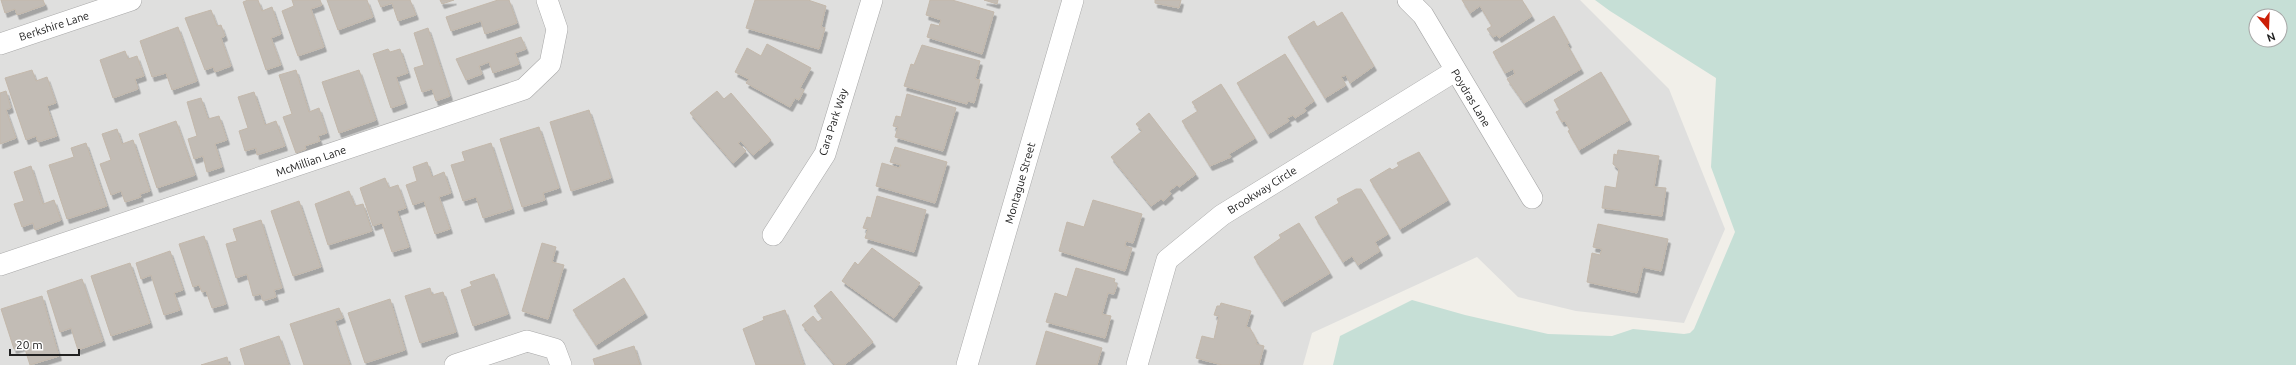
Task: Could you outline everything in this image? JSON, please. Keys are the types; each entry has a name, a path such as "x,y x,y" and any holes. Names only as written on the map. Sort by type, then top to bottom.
{"street":[{"name":"Berkshire Lane","path":"0,44 131,0"},
{"name":"McMillian Lane","path":"0,265 524,89 550,64 557,29 548,0"},
{"name":"Cara Park Way","path":"773,235 825,154 872,0"},
{"name":"Montague Street","path":"967,365 1073,0"},
{"name":"Poydras Lane","path":"1408,0 1423,15 1532,198"},
{"name":"Brookway Circle","path":"1137,365 1167,260 1222,215 1455,71"},
{"path":"455,365 527,341 555,349 561,365"}],"shaded area":[{"path":"0,0 1580,0 1669,89 1725,229 1684,323 1576,311 1518,297 1477,257 1312,333 1303,365 0,365"},
{"path":"1595,0 2296,0 2296,365 1333,365 1340,336 1412,300 1465,315 1548,334 1612,336 1633,329 1684,334 1690,333 1694,329 1735,232 1711,167 1716,78"}],"building":[{"path":"1,0 43,0 45,5 17,15 15,9 5,13"},
{"path":"248,0 258,0 262,11 272,7 281,34 271,38 281,65 266,70 243,2"},
{"path":"292,0 320,0 322,5 311,9 324,47 298,56 282,11 294,6"},
{"path":"327,0 367,0 373,17 338,30"},
{"path":"378,0 410,0 416,15 398,21 392,3 381,7"},
{"path":"440,0 454,0 442,4"},
{"path":"498,0 509,0 517,23 485,34 481,21 451,31 446,17"},
{"path":"755,0 808,0 826,6 821,27 825,28 819,49 746,28"},
{"path":"930,0 952,0 994,12 982,54 927,37 931,24 939,26 941,20 926,15"},
{"path":"984,0 998,0 997,4"},
{"path":"1155,0 1181,0 1179,8 1155,3"},
{"path":"1462,0 1522,0 1532,16 1499,38 1497,35 1493,37 1487,29 1492,26 1480,6 1470,13"},
{"path":"211,10 217,26 221,25 225,36 221,38 231,66 215,72 213,67 205,70 185,18"},
{"path":"1342,12 1374,66 1350,83 1346,75 1341,77 1346,85 1325,98 1288,37 1314,21 1317,27"},
{"path":"1554,16 1581,69 1524,103 1507,79 1515,74 1513,69 1505,73 1493,52"},
{"path":"178,27 197,81 172,90 166,73 152,77 140,41"},
{"path":"428,28 450,96 436,101 432,89 422,92 414,68 424,65 414,33"},
{"path":"521,37 526,49 515,53 519,64 493,73 489,62 479,66 482,74 466,80 456,59"},
{"path":"767,44 811,68 800,88 804,90 799,100 795,98 790,107 746,83 749,79 735,72 747,48 761,56"},
{"path":"922,45 980,61 975,79 980,80 974,103 968,101 967,104 904,86 911,64 914,65"},
{"path":"388,49 390,52 400,49 408,73 396,77 405,103 391,108 373,54"},
{"path":"125,51 128,59 137,56 144,76 135,79 138,89 113,98 100,60"},
{"path":"1285,54 1314,101 1304,108 1306,111 1295,118 1293,115 1287,118 1289,121 1268,134 1237,83"},
{"path":"32,70 36,81 47,77 56,103 47,106 57,136 38,142 36,136 26,140 5,78"},
{"path":"296,70 309,112 319,108 327,133 318,136 320,141 305,146 306,149 296,153 283,117 292,114 279,75"},
{"path":"359,70 376,120 339,133 322,82"},
{"path":"1601,72 1629,120 1579,150 1568,131 1570,130 1565,121 1562,122 1556,112 1560,110 1554,100"},
{"path":"1221,84 1255,138 1229,154 1231,157 1210,166 1182,121 1198,111 1192,102"},
{"path":"6,91 11,108 6,110 16,138 0,144 0,93"},
{"path":"717,91 724,99 731,93 771,140 753,155 741,141 738,143 746,151 733,163 690,113"},
{"path":"254,92 265,125 276,121 285,146 257,155 256,148 245,151 239,131 248,128 238,97"},
{"path":"907,94 956,108 943,151 895,137 898,127 893,126 896,116 901,117"},
{"path":"201,98 208,119 219,116 227,140 215,144 222,167 207,172 203,156 194,159 188,139 197,136 187,102"},
{"path":"589,110 611,178 571,191 550,122"},
{"path":"1149,113 1196,174 1179,187 1177,185 1169,191 1171,194 1163,201 1161,199 1151,206 1111,157 1142,131 1136,124"},
{"path":"176,121 195,175 157,188 139,134"},
{"path":"539,127 559,188 543,193 545,200 522,207 500,139"},
{"path":"117,129 122,144 133,140 150,191 140,194 141,197 125,202 121,191 111,195 100,164 111,160 102,134"},
{"path":"86,143 107,206 67,219 49,165 74,157 71,148"},
{"path":"491,143 512,209 483,218 476,197 463,201 451,165 465,161 462,152"},
{"path":"895,147 947,162 935,203 876,186 882,163 899,168 901,165 890,162"},
{"path":"1618,150 1659,156 1654,187 1666,188 1662,216 1602,208 1605,186 1616,188 1619,169 1613,164 1614,154 1617,155"},
{"path":"1419,152 1448,200 1400,229 1370,180 1390,168 1392,170 1399,166 1397,163"},
{"path":"427,162 432,177 444,172 451,193 439,197 450,229 435,234 424,201 413,205 406,185 417,181 413,167"},
{"path":"31,166 43,204 54,200 61,220 35,230 33,223 22,227 14,204 24,201 14,172"},
{"path":"385,178 389,188 398,185 406,208 397,211 409,247 392,252 382,223 373,226 360,188"},
{"path":"1356,189 1361,189 1388,234 1375,242 1380,251 1358,265 1352,256 1343,262 1315,217 1339,203 1337,199"},
{"path":"349,191 355,206 363,204 372,231 328,245 315,204"},
{"path":"877,196 926,210 914,252 865,238 868,229 863,228 867,217 871,218"},
{"path":"1093,200 1142,214 1133,243 1126,241 1125,246 1132,248 1125,271 1059,251 1067,222 1084,227"},
{"path":"299,201 321,267 293,276 271,211"},
{"path":"261,220 282,288 274,290 276,297 263,301 261,294 253,296 247,274 236,278 226,244 237,241 233,229"},
{"path":"1299,223 1330,273 1282,302 1254,257 1281,238 1279,235"},
{"path":"1598,224 1668,239 1661,271 1643,267 1637,293 1587,282 1592,253 1600,255 1602,249 1593,247"},
{"path":"204,236 226,304 212,308 206,291 202,292 199,285 193,287 179,244"},
{"path":"542,243 556,247 552,262 564,265 548,319 522,311"},
{"path":"872,248 920,283 894,318 842,281 855,262 858,265"},
{"path":"170,251 183,290 174,293 180,310 164,315 151,275 141,279 136,263"},
{"path":"130,263 150,323 111,336 91,276"},
{"path":"1076,268 1115,279 1114,282 1117,284 1114,294 1108,293 1102,314 1111,316 1105,338 1046,322 1055,293 1067,297"},
{"path":"494,274 508,314 473,326 461,290 472,286 470,282"},
{"path":"624,278 645,313 596,345 573,310"},
{"path":"82,279 103,341 78,350 71,328 60,332 47,291"},
{"path":"430,288 432,295 443,292 456,332 420,343 405,296"},
{"path":"831,291 873,342 844,365 835,365 802,325 813,316 818,322 823,318 814,306"},
{"path":"42,296 59,356 30,365 24,346 14,349 1,309"},
{"path":"390,299 405,350 365,363 348,313"},
{"path":"1221,303 1251,311 1246,327 1250,328 1257,341 1256,344 1264,346 1259,365 1222,365 1196,358 1202,336 1214,339 1219,316 1214,315 1217,306 1220,306"},
{"path":"339,308 343,318 335,321 350,365 304,365 290,324"},
{"path":"785,310 804,365 756,365 743,329 764,320 763,317"},
{"path":"1046,331 1102,348 1097,365 1036,365"},
{"path":"279,336 289,365 245,365 240,349"},
{"path":"634,346 640,365 595,365 593,359"},
{"path":"227,357 229,365 201,365"}]}
